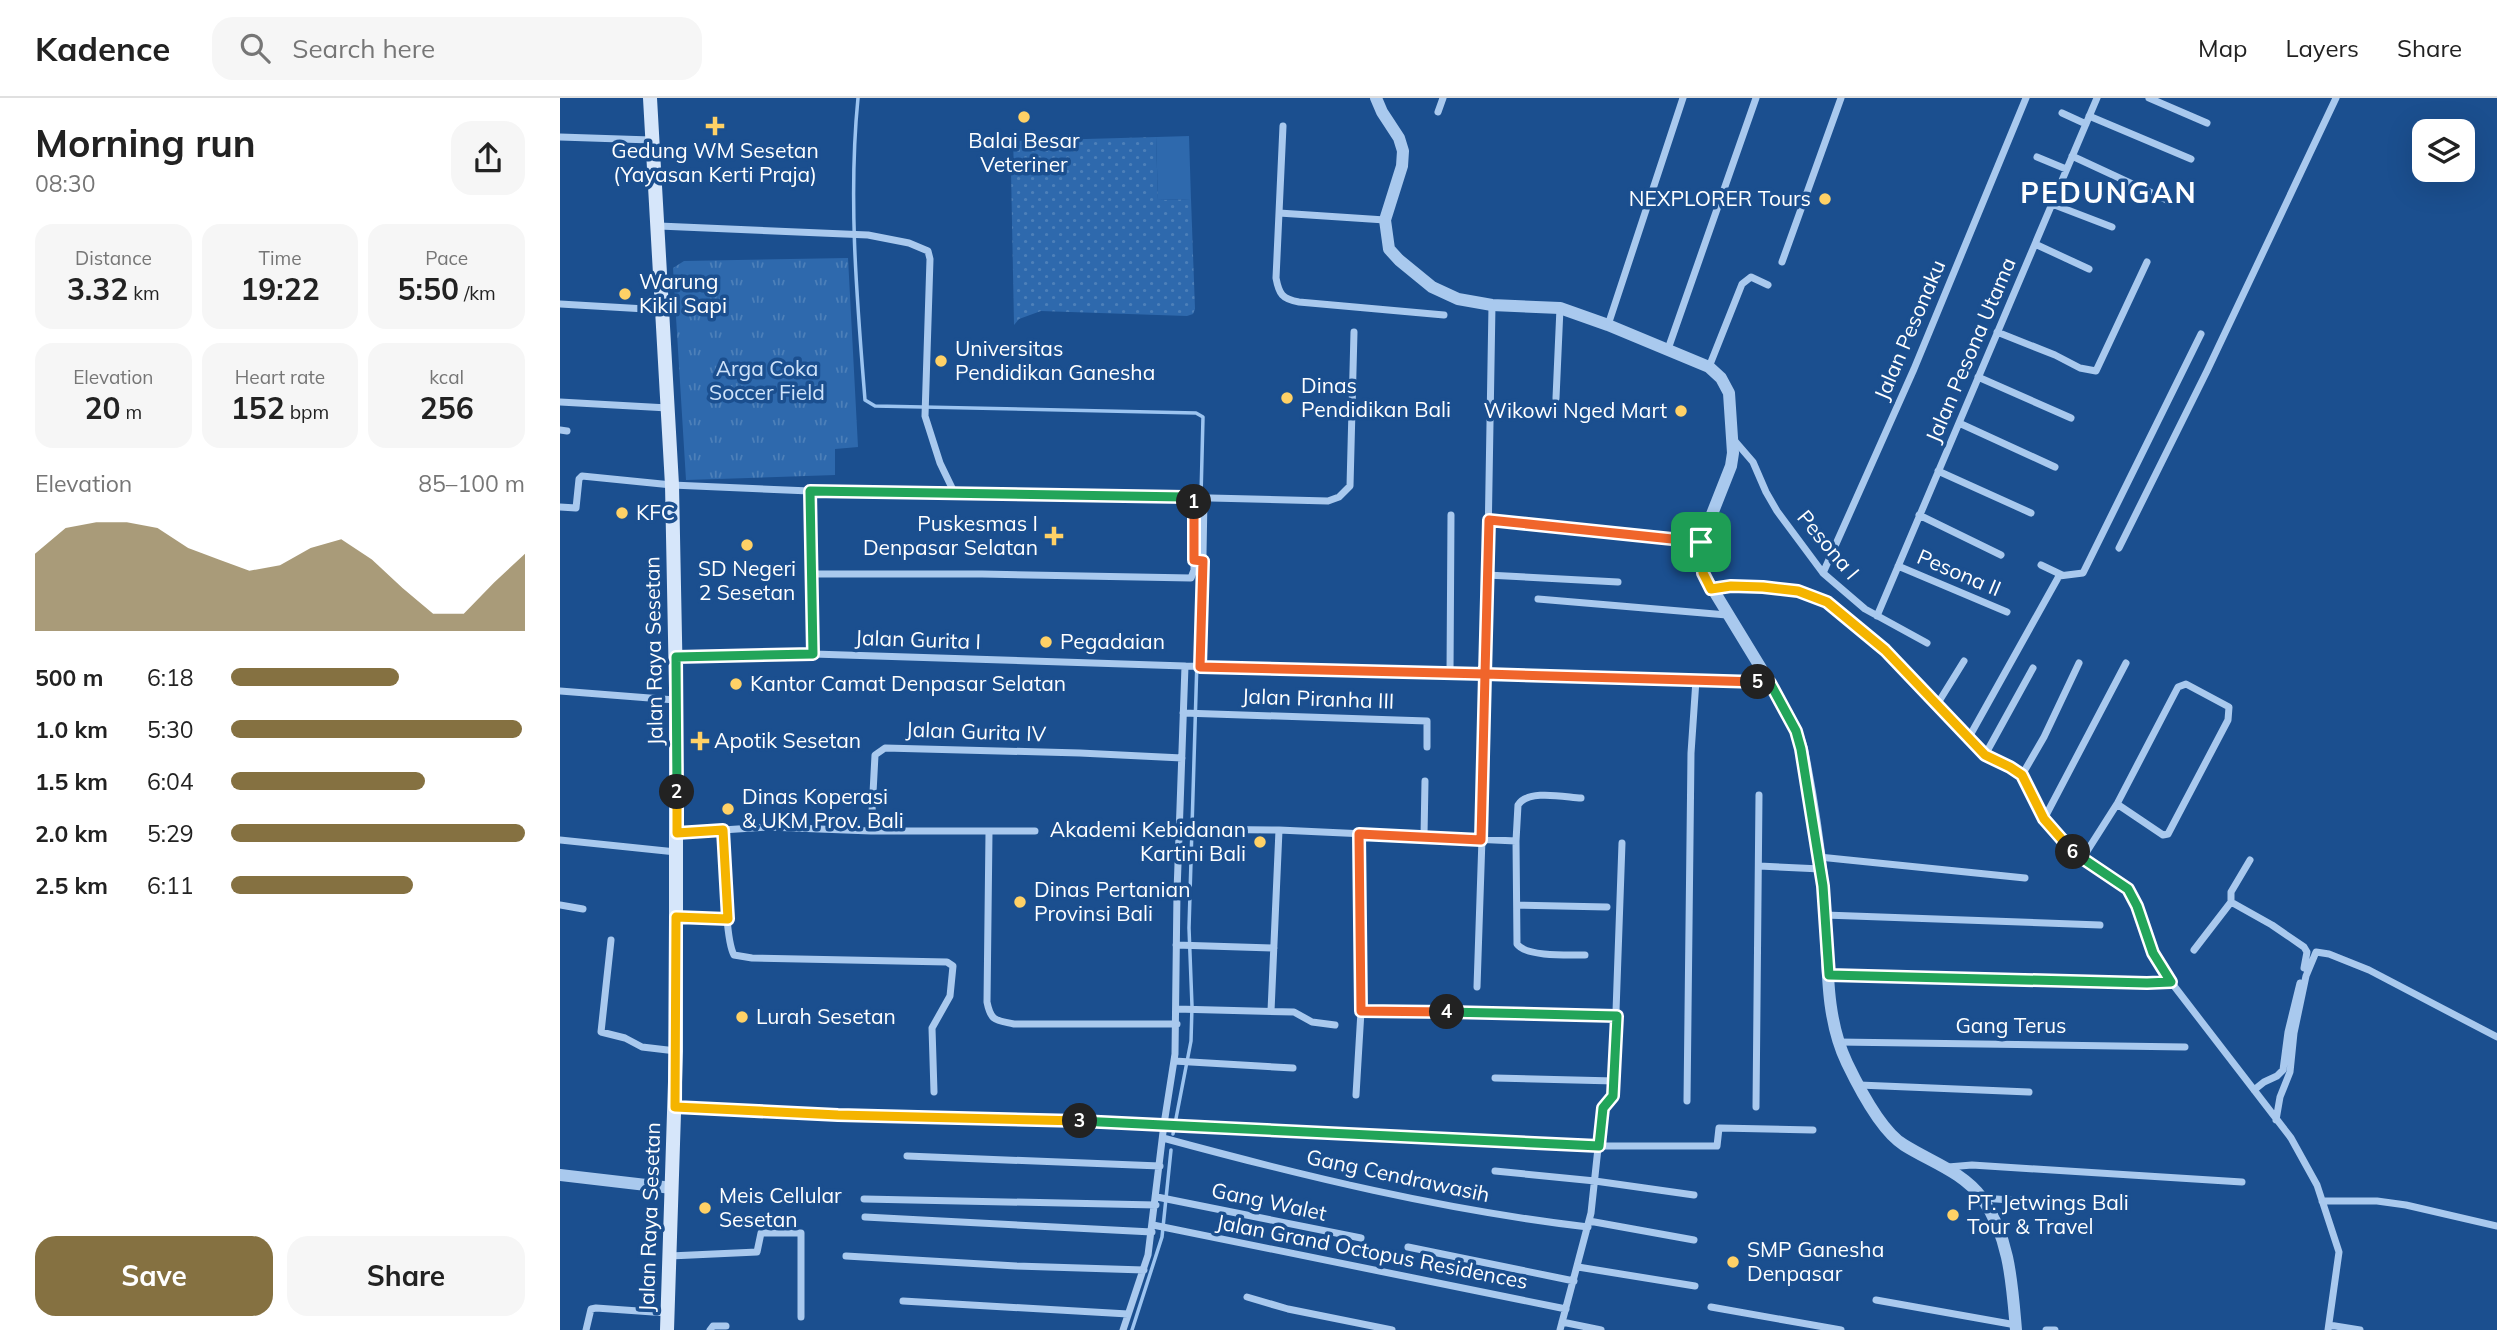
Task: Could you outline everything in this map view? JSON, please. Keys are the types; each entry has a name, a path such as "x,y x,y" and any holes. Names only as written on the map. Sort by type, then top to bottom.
{"main road":[{"name":"Jalan Raya Sesetan","path":"650,98 672,485 676,657 676,1051 667,1330"}],"street":[{"path":"1376,98 1399,138 1403,151 1402,166 1385,220 1389,249 1399,260 1432,287 1458,299 1492,305 1560,308 1668,349 1709,367 1721,378 1729,393 1734,440 1731,466 1701,542 1703,573 1796,731 1819,863 1838,1042 1858,1085 1893,1137 1965,1180 1982,1198 2001,1232 2007,1250 2016,1327 1875,1300"},
{"path":"1438,113 1443,98"},
{"path":"1608,325 1683,98"},
{"path":"1668,349 1756,98"},
{"path":"1782,262 1841,98"},
{"name":"Jalan Pesonaku","path":"1823,573 1914,369 2026,98"},
{"name":"Jalan Pesona Utama","path":"1877,616 2096,98"},
{"path":"2149,98 2207,123"},
{"path":"2119,548 2207,371 2336,98"},
{"path":"2062,113 2086,124"},
{"path":"2089,116 2191,159"},
{"path":"1283,126 1276,278 1280,295 1285,300 1444,315"},
{"path":"560,137 652,140"},
{"path":"2072,156 2169,201"},
{"path":"2037,157 2066,170"},
{"path":"2052,204 2112,228"},
{"path":"1279,213 1385,220"},
{"path":"659,226 867,235 909,243 928,251 930,259 925,416 940,463 954,492"},
{"path":"2035,244 2089,269"},
{"path":"1997,332 2080,368 2096,371 2147,262"},
{"path":"1709,367 1742,284 1751,277 1768,285"},
{"path":"560,304 663,310"},
{"path":"1477,986 1492,305"},
{"path":"1556,398 1560,308"},
{"path":"560,507 576,508 580,476 672,485 810,491 1328,501 1347,491 1350,486 1354,332"},
{"path":"2041,565 2062,575 2083,573 2201,334"},
{"path":"1978,377 2071,418"},
{"path":"560,402 668,408"},
{"path":"1959,423 2054,467"},
{"name":"Pesona I","path":"1734,440 1753,462 1777,511 1823,573 1843,592 1877,616 1927,643"},
{"path":"1938,471 2031,513"},
{"path":"810,491 813,654"},
{"path":"1123,1330 1144,1270 1161,1200 1163,1138 1176,1061 1182,758 1194,666 1200,498"},
{"path":"1450,673 1451,515"},
{"path":"1920,515 2001,555"},
{"path":"1489,520 1701,542"},
{"path":"811,574 1004,574 1183,580 1191,578 1199,560"},
{"name":"Pesona II","path":"1898,566 2007,612"},
{"path":"1487,575 1618,582"},
{"path":"1968,739 2048,593 2062,575"},
{"path":"1711,589 1731,586 1763,587 1798,591 1827,602 1885,650 1985,755 2022,775 2044,819 2064,843 2133,896 2153,953 2171,982 2259,1086 2276,1119 2302,1155 2322,1201 2339,1252 2328,1328 2360,1330"},
{"path":"1538,599 1727,615"},
{"name":"Jalan Gurita I","path":"676,657 813,654 1770,683"},
{"path":"1938,703 1964,661"},
{"path":"2022,775 2044,737 2079,663"},
{"path":"2044,819 2126,663"},
{"path":"1985,755 2033,668"},
{"path":"1687,1101 1691,753 1696,680"},
{"path":"2082,859 2117,804 2180,685 2186,684 2229,707 2228,720 2168,834 2155,832 2117,804"},
{"path":"560,691 676,701"},
{"name":"Jalan Piranha III","path":"1186,713 1427,721 1427,747"},
{"name":"Jalan Gurita IV","path":"871,831 875,755 880,749 1080,752 1182,758"},
{"path":"1424,836 1425,781"},
{"path":"1756,1107 1759,795"},
{"path":"1581,797 1531,796 1521,800 1518,805 1517,944 1520,949 1530,952 1585,956"},
{"path":"677,833 790,827 871,831 1035,831"},
{"path":"1182,829 1279,830 1516,841"},
{"path":"723,830 728,919 734,955 741,958 950,963 954,971 950,996 931,1034 934,1092"},
{"path":"1271,1011 1279,830"},
{"path":"989,832 987,989 990,1014 993,1018 1014,1024 1177,1024"},
{"path":"1356,1095 1361,1011 1359,834"},
{"path":"560,840 677,852"},
{"path":"1601,1330 1561,1326 1588,1224 1602,1111 1613,1096 1615,1081 1622,843"},
{"path":"2194,950 2231,902 2231,892 2250,860"},
{"path":"1759,866 1819,863 2025,878"},
{"path":"2231,902 2272,925 2306,950 2288,1032 2284,1065 2277,1076 2259,1086"},
{"path":"560,905 583,909"},
{"path":"1517,905 1607,907"},
{"path":"1825,915 2100,925"},
{"path":"676,917 728,919"},
{"path":"611,940 601,1032 625,1038 642,1048 676,1051"},
{"path":"1180,945 1274,948"},
{"path":"2276,1119 2280,1097 2290,1072 2294,1033 2306,976 2316,952 2329,954 2369,970 2497,1037"},
{"path":"1829,975 2171,982"},
{"path":"1178,1009 1294,1013 1312,1022 1335,1025"},
{"path":"1361,1011 1617,1016"},
{"name":"Gang Terus","path":"1838,1042 2185,1046"},
{"path":"1176,1061 1293,1068"},
{"path":"1496,1078 1615,1081"},
{"path":"1858,1085 2029,1092"},
{"path":"675,1107 838,1115 1166,1124 1180,1127 1599,1146 1717,1146 1719,1128 1812,1130"},
{"name":"Gang Cendrawasih","path":"1163,1138 1266,1166 1427,1202 1694,1240"},
{"path":"907,1156 1160,1166"},
{"path":"1944,1167 1972,1165 2242,1182"},
{"path":"1494,1171 1595,1181 1694,1195"},
{"path":"560,1175 672,1188"},
{"path":"1982,1198 2049,1203"},
{"name":"Gang Walet","path":"864,1199 1161,1200 1361,1238"},
{"path":"2322,1201 2377,1201 2497,1226"},
{"name":"Jalan Grand Octopus Residences","path":"865,1217 1171,1229 1566,1308"},
{"path":"670,1256 757,1252 761,1233 801,1233 801,1317"},
{"path":"1408,1247 1574,1281"},
{"path":"846,1256 1144,1270"},
{"path":"1578,1267 1695,1286"},
{"path":"1251,1298 1288,1309 1392,1330"},
{"path":"903,1301 1128,1314"},
{"path":"1711,1307 1841,1330"},
{"path":"586,1330 591,1309 668,1313"},
{"path":"709,1330 713,1326 726,1326"},
{"path":"2046,1330 2055,1330"}],"green space":[{"path":"1189,136 1191,199 1158,200 1156,137"},
{"path":"1156,137 1158,200 1191,199 1193,314 1187,316 1041,311 1019,319 1014,325 1011,170 1014,170 1013,141"},
{"name":"Arga Coka Soccer Field","path":"848,258 858,447 835,449 835,475 686,480 673,268 684,261"}],"waterway":[{"path":"858,98 854,212 865,400 875,406 1196,413 1203,417 1201,496"},
{"path":"1173,1134 1191,1041 1189,928 1198,626"},
{"path":"1132,1330 1162,1237 1171,1150"}],"place":[{"name":"Balai Besar Veteriner","path":"1024,117"},
{"name":"Gedung WM Sesetan (Yayasan Kerti Praja)","path":"715,126"},
{"name":"NEXPLORER Tours","path":"1825,199"},
{"name":"Warung Kikil Sapi","path":"625,294"},
{"name":"Universitas Pendidikan Ganesha","path":"941,361"},
{"name":"Dinas Pendidikan Bali","path":"1287,398"},
{"name":"Wikowi Nged Mart","path":"1681,411"},
{"name":"KFC","path":"622,513"},
{"name":"Puskesmas I Denpasar Selatan","path":"1054,536"},
{"name":"SD Negeri 2 Sesetan","path":"747,545"},
{"name":"Pegadaian","path":"1046,642"},
{"name":"Kantor Camat Denpasar Selatan","path":"736,684"},
{"name":"Apotik Sesetan","path":"700,741"},
{"name":"Dinas Koperasi & UKM Prov. Bali","path":"728,809"},
{"name":"Akademi Kebidanan Kartini Bali","path":"1260,842"},
{"name":"Dinas Pertanian Provinsi Bali","path":"1020,902"},
{"name":"Lurah Sesetan","path":"742,1017"},
{"name":"Meis Cellular Sesetan","path":"705,1208"},
{"name":"PT. Jetwings Bali Tour & Travel","path":"1953,1215"},
{"name":"SMP Ganesha Denpasar","path":"1733,1262"}],"district":[{"name":"PEDUNGAN","path":"2109,193"}],"route":[{"path":"1701,542 1489,520 1485,674 1200,667 1203,561 1194,560 1194,498 810,491 813,654 676,657 677,833 723,830 728,919 676,917 675,1107 838,1115 1113,1121 1180,1127 1599,1146 1603,1108 1613,1096 1617,1016 1361,1011 1359,834 1481,840 1485,674 1770,683 1796,731 1805,766 1823,886 1829,975 2171,982 2153,953 2145,926 2128,889 2070,850 2044,819 2022,775 1985,755 1885,650 1827,602 1798,591 1763,587 1731,586 1711,589 1703,573 1701,542"}]}
